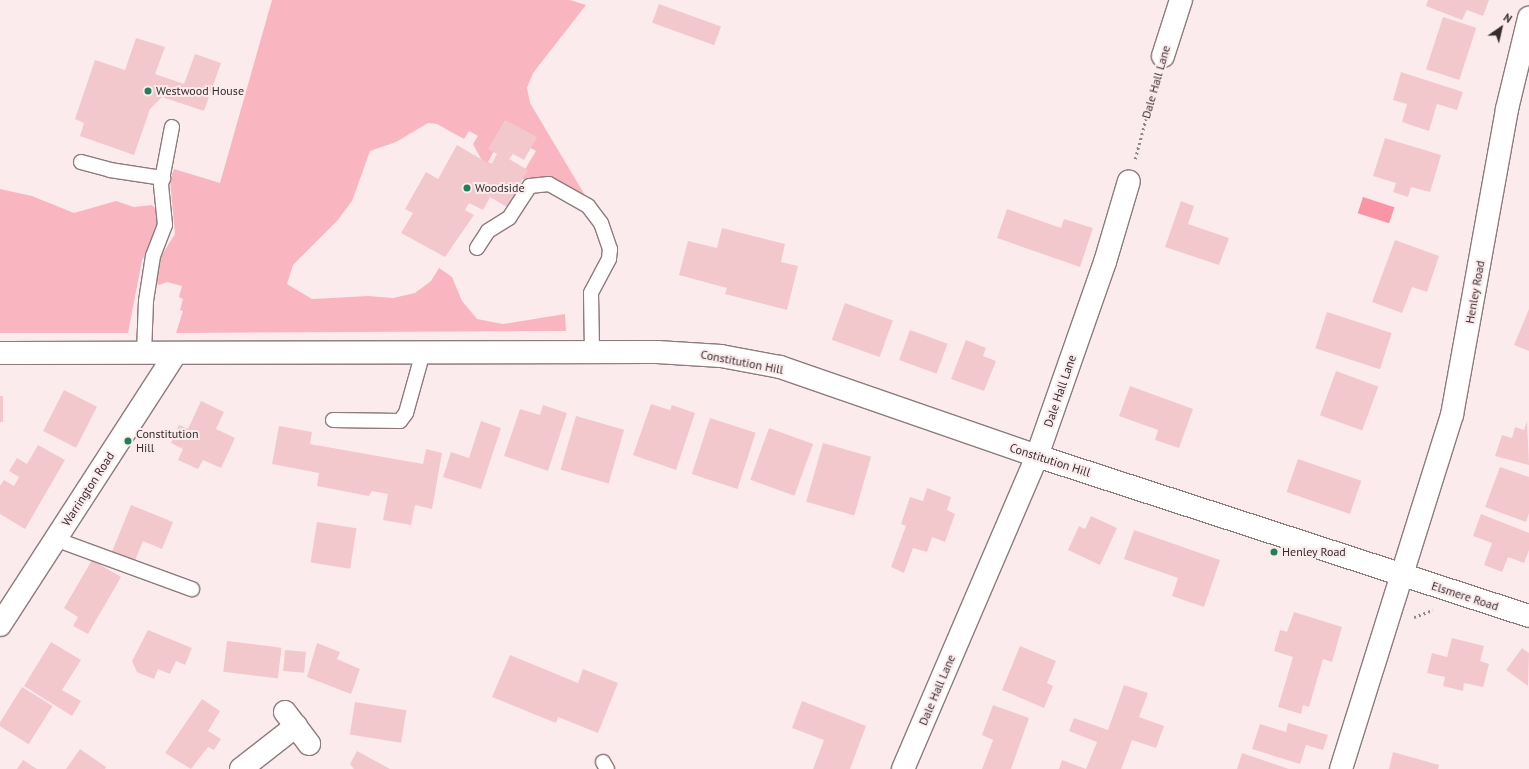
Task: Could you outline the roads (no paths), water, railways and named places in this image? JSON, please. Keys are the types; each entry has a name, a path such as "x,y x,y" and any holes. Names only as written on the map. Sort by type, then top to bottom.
{"street":[{"name":"Dale Hall Lane","path":"1163,56 1181,0"},
{"name":"Henley Road","path":"1340,769 1452,414 1507,109 1529,18"},
{"name":"Dale Hall Lane","path":"904,769 1037,456 1105,262 1128,181"},
{"name":"Constitution Hill","path":"0,353 695,353 780,367 1037,456 1402,575"},
{"name":"Warrington Road","path":"0,625 176,354"},
{"name":"Elsmere Road","path":"1402,575 1529,616"},
{"path":"241,769 290,719 309,744"}],"lane":[{"path":"144,353 146,301 153,256 165,225 163,178 172,127"},
{"path":"81,162 110,170 163,178"},
{"path":"477,248 488,231 509,218 530,186 549,184 588,206 601,223 610,249 609,259 591,294 592,352"},
{"path":"333,420 400,421 406,413 423,352"},
{"path":"55,539 192,589"}],"place":[{"name":"Westwood House","path":"148,91"},
{"name":"Woodside","path":"467,188"},
{"name":"Constitution Hill","path":"128,441"},
{"name":"Henley Road","path":"1274,552"}]}
